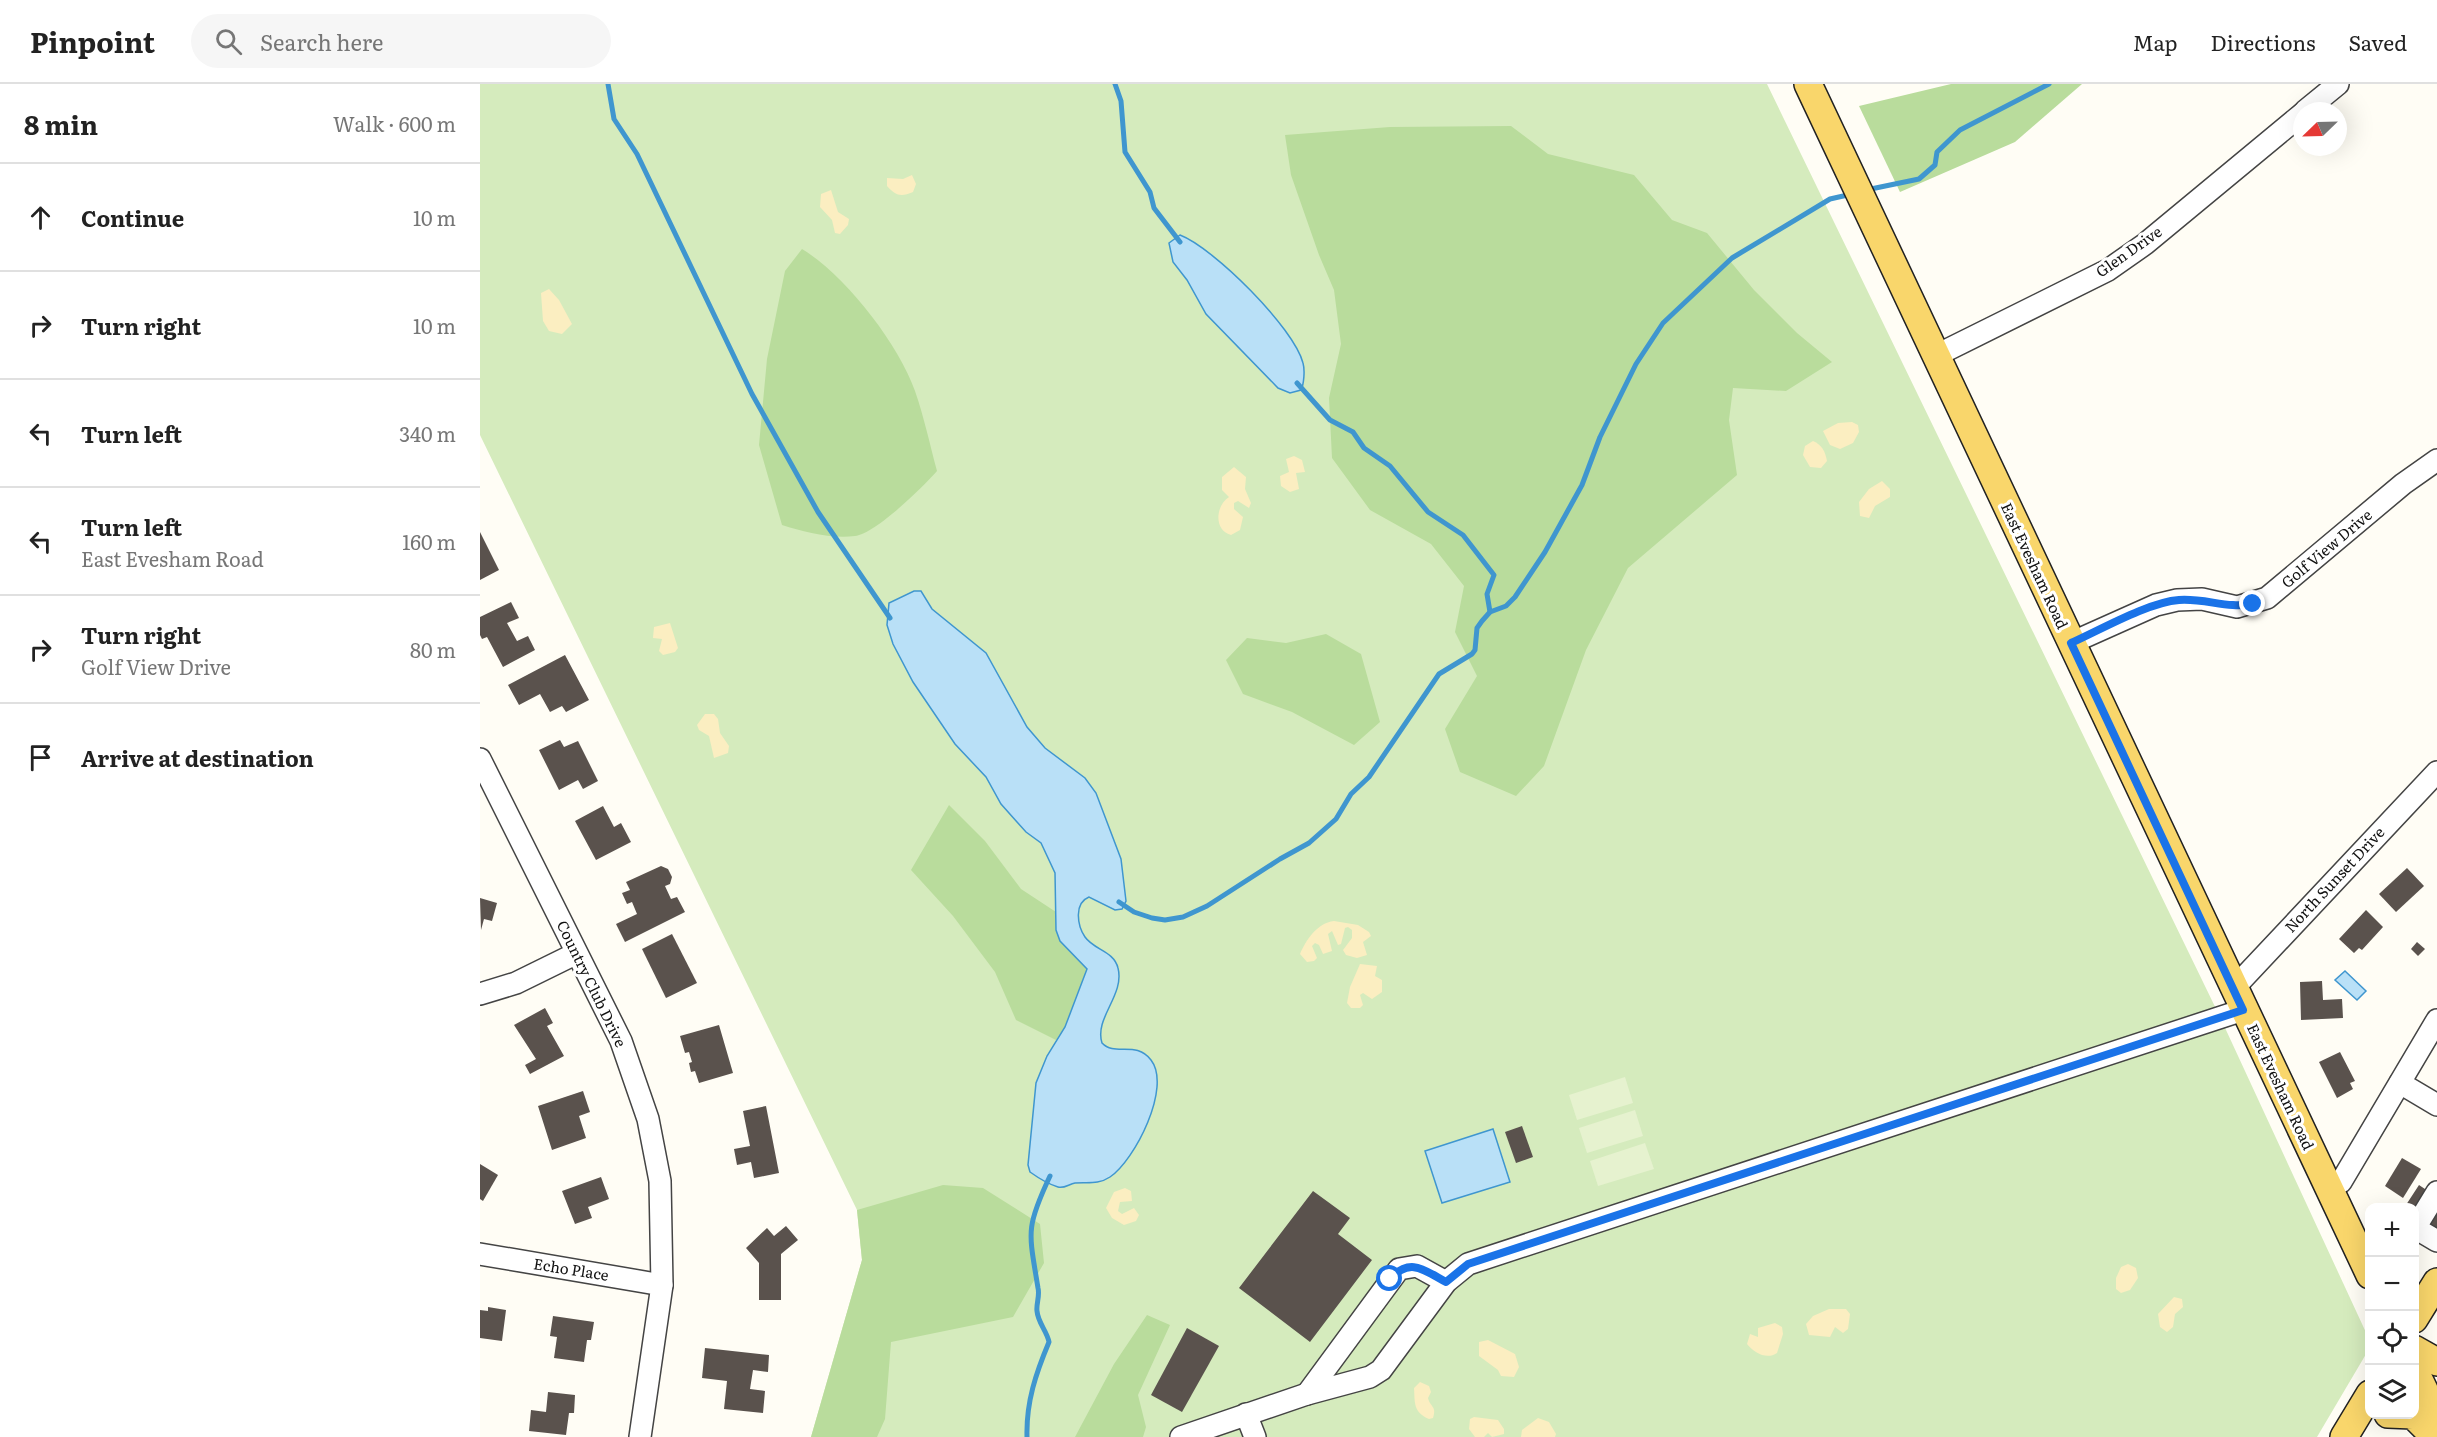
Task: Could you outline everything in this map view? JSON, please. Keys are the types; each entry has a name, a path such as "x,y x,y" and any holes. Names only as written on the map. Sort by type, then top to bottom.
{"main road":[{"name":"East Evesham Road","path":"1808,84 2365,1265"},
{"path":"2419,1281 2437,1269"},
{"path":"2419,1312 2437,1282"},
{"path":"2419,1351 2437,1362"},
{"path":"2419,1378 2437,1418"},
{"path":"2345,1437 2365,1403"},
{"path":"2345,1437 2351,1436 2360,1421 2368,1419"},
{"path":"2417,1419 2435,1437"}],"street":[{"name":"Glen Drive","path":"2316,102 2338,84"},
{"name":"Glen Drive","path":"1935,356 2108,270 2145,244 2293,121"},
{"name":"Golf View Drive","path":"2071,643 2156,605 2177,600 2202,599 2237,607 2267,598 2403,484 2437,460"},
{"name":"Country Club Drive","path":"480,759 516,828 575,954 621,1041 648,1119 660,1181 662,1285 640,1437"},
{"name":"North Sunset Drive","path":"2238,999 2437,772"},
{"path":"480,994 516,983 575,954"},
{"path":"1181,1437 1306,1394 1370,1377 1381,1370 1446,1282 1468,1264 2238,999"},
{"path":"2328,1188 2341,1182 2437,1020"},
{"path":"2400,1083 2435,1100"},
{"path":"2437,1192 2415,1228 2437,1241"},
{"name":"Echo Place","path":"480,1254 662,1285"},
{"path":"1306,1394 1399,1269 1417,1266 1446,1282"},
{"path":"1246,1414 1255,1437"}],"green space":[{"path":"480,84 1767,84 2220,1017 2365,1330 2365,1356 2317,1437 811,1437 862,1260 857,1210 480,435"},
{"path":"1951,84 2082,84 2015,142 1900,192 1859,106"},
{"path":"1511,126 1548,154 1634,175 1672,220 1707,233 1754,290 1797,333 1832,362 1786,391 1733,388 1729,420 1737,475 1628,568 1586,650 1544,766 1516,796 1460,772 1445,729 1477,676 1455,632 1464,586 1431,544 1370,510 1332,458 1329,398 1341,344 1334,290 1291,175 1285,135 1390,127"},
{"path":"802,249 835,275 852,293 896,352 915,391 937,471 886,519 855,536 827,536 782,525 759,445 767,359 785,271"},
{"path":"1326,634 1361,654 1380,722 1354,745 1292,712 1243,694 1226,660 1247,638 1286,643"},
{"path":"949,805 985,841 1021,889 1056,912 1062,942 1087,969 1065,1027 1056,1040 1016,1020 995,972 953,916 911,870"},
{"path":"1625,1077 1633,1103 1577,1120 1569,1095"},
{"path":"1635,1110 1643,1136 1587,1153 1579,1128"},
{"path":"1645,1143 1654,1169 1598,1186 1590,1161"},
{"path":"943,1185 983,1188 1040,1224 1044,1263 1013,1317 891,1342 885,1419 877,1437 811,1437 862,1260 857,1210"},
{"path":"1147,1315 1170,1325 1138,1395 1146,1427 1143,1437 1075,1437 1114,1364"}],"sand":[{"path":"912,175 916,184 913,192 899,195 887,186 887,178 903,179"},
{"path":"831,190 838,212 849,219 848,225 840,234 835,233 832,220 820,207 821,194"},
{"path":"549,289 559,300 572,324 562,334 549,331 543,321 541,293"},
{"path":"1852,422 1858,425 1859,432 1853,443 1840,449 1830,445 1823,431 1838,423"},
{"path":"1813,441 1821,446 1826,457 1827,461 1821,468 1810,467 1803,455 1805,446"},
{"path":"1294,456 1302,460 1305,472 1296,473 1299,489 1290,492 1281,486 1280,476 1289,472 1286,459"},
{"path":"1234,467 1246,477 1245,489 1251,503 1249,508 1238,501 1234,503 1234,509 1243,517 1240,530 1231,535 1221,528 1218,517 1221,506 1229,497 1222,490 1222,477"},
{"path":"1882,481 1890,489 1890,497 1875,506 1869,518 1860,516 1859,502 1869,489"},
{"path":"670,623 678,648 675,652 663,655 659,651 662,639 653,638 654,627"},
{"path":"705,714 714,714 718,719 720,733 729,746 728,753 714,758 709,736 699,730 697,725"},
{"path":"1334,921 1358,925 1369,932 1371,936 1363,942 1367,955 1357,958 1346,955 1343,950 1352,938 1352,930 1348,927 1345,928 1341,944 1338,945 1332,931 1328,934 1332,951 1323,954 1319,945 1315,943 1312,946 1317,958 1307,962 1300,954 1305,943 1322,925"},
{"path":"1360,964 1377,966 1375,976 1382,980 1382,992 1372,999 1363,993 1360,995 1363,1005 1360,1008 1351,1008 1347,1003 1350,987"},
{"path":"1125,1188 1131,1191 1132,1201 1120,1202 1118,1211 1122,1214 1134,1208 1139,1215 1136,1221 1124,1225 1112,1218 1106,1208 1114,1192"},
{"path":"2128,1264 2136,1268 2138,1278 2130,1290 2121,1293 2116,1289 2116,1278 2121,1267"},
{"path":"2174,1297 2182,1299 2183,1307 2175,1314 2173,1327 2167,1332 2160,1327 2158,1314"},
{"path":"1829,1309 1846,1309 1850,1314 1848,1329 1843,1333 1835,1327 1830,1337 1809,1335 1806,1324 1813,1316"},
{"path":"1775,1323 1782,1327 1783,1334 1777,1353 1769,1356 1761,1354 1747,1344 1750,1334 1758,1337 1758,1328"},
{"path":"1488,1340 1515,1354 1519,1367 1514,1377 1501,1376 1498,1370 1479,1356 1479,1342"},
{"path":"1420,1382 1429,1386 1431,1392 1428,1398 1434,1409 1433,1418 1429,1419 1417,1410 1414,1388"},
{"path":"1474,1417 1498,1420 1504,1429 1504,1434 1492,1437 1488,1433 1484,1437 1475,1437 1469,1429 1470,1419"},
{"path":"1538,1418 1549,1422 1556,1434 1555,1437 1521,1437 1522,1430"}],"water":[{"path":"1180,235 1195,243 1231,272 1285,330 1297,348 1303,363 1304,377 1301,390 1290,393 1278,388 1206,314 1187,280 1173,262 1169,243"},
{"path":"914,591 921,591 932,609 986,653 1027,727 1045,748 1085,778 1096,793 1121,859 1126,901 1122,909 1115,910 1089,897 1081,904 1078,915 1085,937 1108,954 1116,962 1118,968 1117,988 1102,1025 1102,1043 1113,1049 1139,1051 1145,1054 1151,1060 1156,1072 1157,1087 1148,1122 1139,1140 1120,1168 1101,1181 1060,1187 1030,1172 1028,1165 1036,1083 1047,1056 1065,1027 1087,969 1060,941 1056,930 1055,873 1041,843 1026,832 1001,804 986,777 955,744 913,682 893,644 887,625 889,603"},
{"path":"2345,971 2366,991 2357,1000 2335,980"},
{"path":"1493,1129 1510,1182 1442,1203 1425,1151"}],"building":[{"path":"480,532 499,570 480,580"},
{"path":"511,602 519,618 507,623 517,641 528,636 535,650 503,667 487,637 482,639 480,635 480,617"},
{"path":"565,655 589,700 566,712 562,706 550,712 540,694 519,705 508,685"},
{"path":"560,740 564,747 578,741 598,781 583,789 578,780 559,790 539,750"},
{"path":"603,806 614,827 621,823 631,842 596,860 575,821"},
{"path":"661,866 668,869 672,877 670,884 665,886 671,899 677,897 685,912 625,942 616,924 637,914 632,902 627,904 622,893 630,890 626,882"},
{"path":"2407,868 2424,886 2396,912 2379,894"},
{"path":"480,898 497,903 492,921 484,919 481,930"},
{"path":"2366,910 2383,927 2362,950 2359,948 2354,953 2339,939"},
{"path":"672,934 697,983 666,998 642,949"},
{"path":"2417,942 2425,949 2418,956 2411,949"},
{"path":"2322,981 2323,1000 2342,999 2343,1018 2301,1020 2300,982"},
{"path":"545,1008 553,1023 547,1026 564,1056 530,1074 525,1065 536,1059 514,1025"},
{"path":"719,1025 733,1073 699,1083 695,1071 691,1072 689,1063 692,1062 689,1052 685,1053 680,1036"},
{"path":"2340,1052 2355,1081 2350,1083 2353,1089 2337,1098 2319,1062"},
{"path":"583,1091 590,1112 579,1116 586,1138 552,1150 538,1106"},
{"path":"766,1106 779,1173 754,1178 751,1162 737,1165 734,1149 750,1146 743,1111"},
{"path":"1522,1126 1533,1157 1516,1163 1505,1132"},
{"path":"2402,1158 2421,1169 2403,1198 2385,1186"},
{"path":"480,1164 498,1175 483,1201 480,1199"},
{"path":"601,1177 609,1199 588,1207 592,1218 575,1224 562,1191"},
{"path":"2419,1185 2437,1197 2437,1228 2419,1217 2419,1203 2407,1203"},
{"path":"1313,1191 1350,1218 1338,1234 1372,1260 1310,1342 1239,1288"},
{"path":"786,1226 798,1240 781,1254 781,1300 759,1300 759,1263 746,1248 767,1228 774,1236"},
{"path":"488,1307 506,1310 502,1341 480,1338 480,1310 488,1311"},
{"path":"553,1316 594,1322 591,1340 587,1340 584,1362 554,1358 557,1337 550,1336"},
{"path":"1187,1328 1219,1346 1182,1412 1151,1395"},
{"path":"705,1348 769,1355 768,1372 753,1370 750,1389 765,1391 763,1413 724,1409 727,1381 702,1378"},
{"path":"548,1392 575,1395 574,1413 569,1413 566,1435 529,1431 531,1410 546,1412"}],"waterway":[{"path":"608,84 614,119 637,154 752,394 818,512 890,618"},
{"path":"1115,84 1121,101 1125,152 1150,192 1154,208 1180,242"},
{"path":"1866,190 1919,179 1935,165 1937,152 1960,130 2049,84"},
{"path":"1119,902 1134,912 1152,918 1165,920 1183,917 1207,906 1309,843 1336,819 1351,794 1369,777 1439,674 1472,654 1475,650 1477,628 1482,621 1490,612 1506,606 1515,597 1545,552 1582,485 1600,437 1636,364 1663,323 1732,258 1830,199 1852,194"},
{"path":"1297,383 1330,420 1353,432 1364,448 1390,466 1428,512 1463,535 1494,575 1487,594 1490,612"},
{"path":"1027,1437 1028,1412 1033,1388 1049,1342 1037,1311 1038,1291 1031,1231 1036,1208 1050,1176"}],"route":[{"path":"1390,1279 1399,1269 1417,1266 1446,1282 1468,1264 2243,1010 2071,643 2156,605 2177,600 2202,599 2237,607 2253,604"}]}
